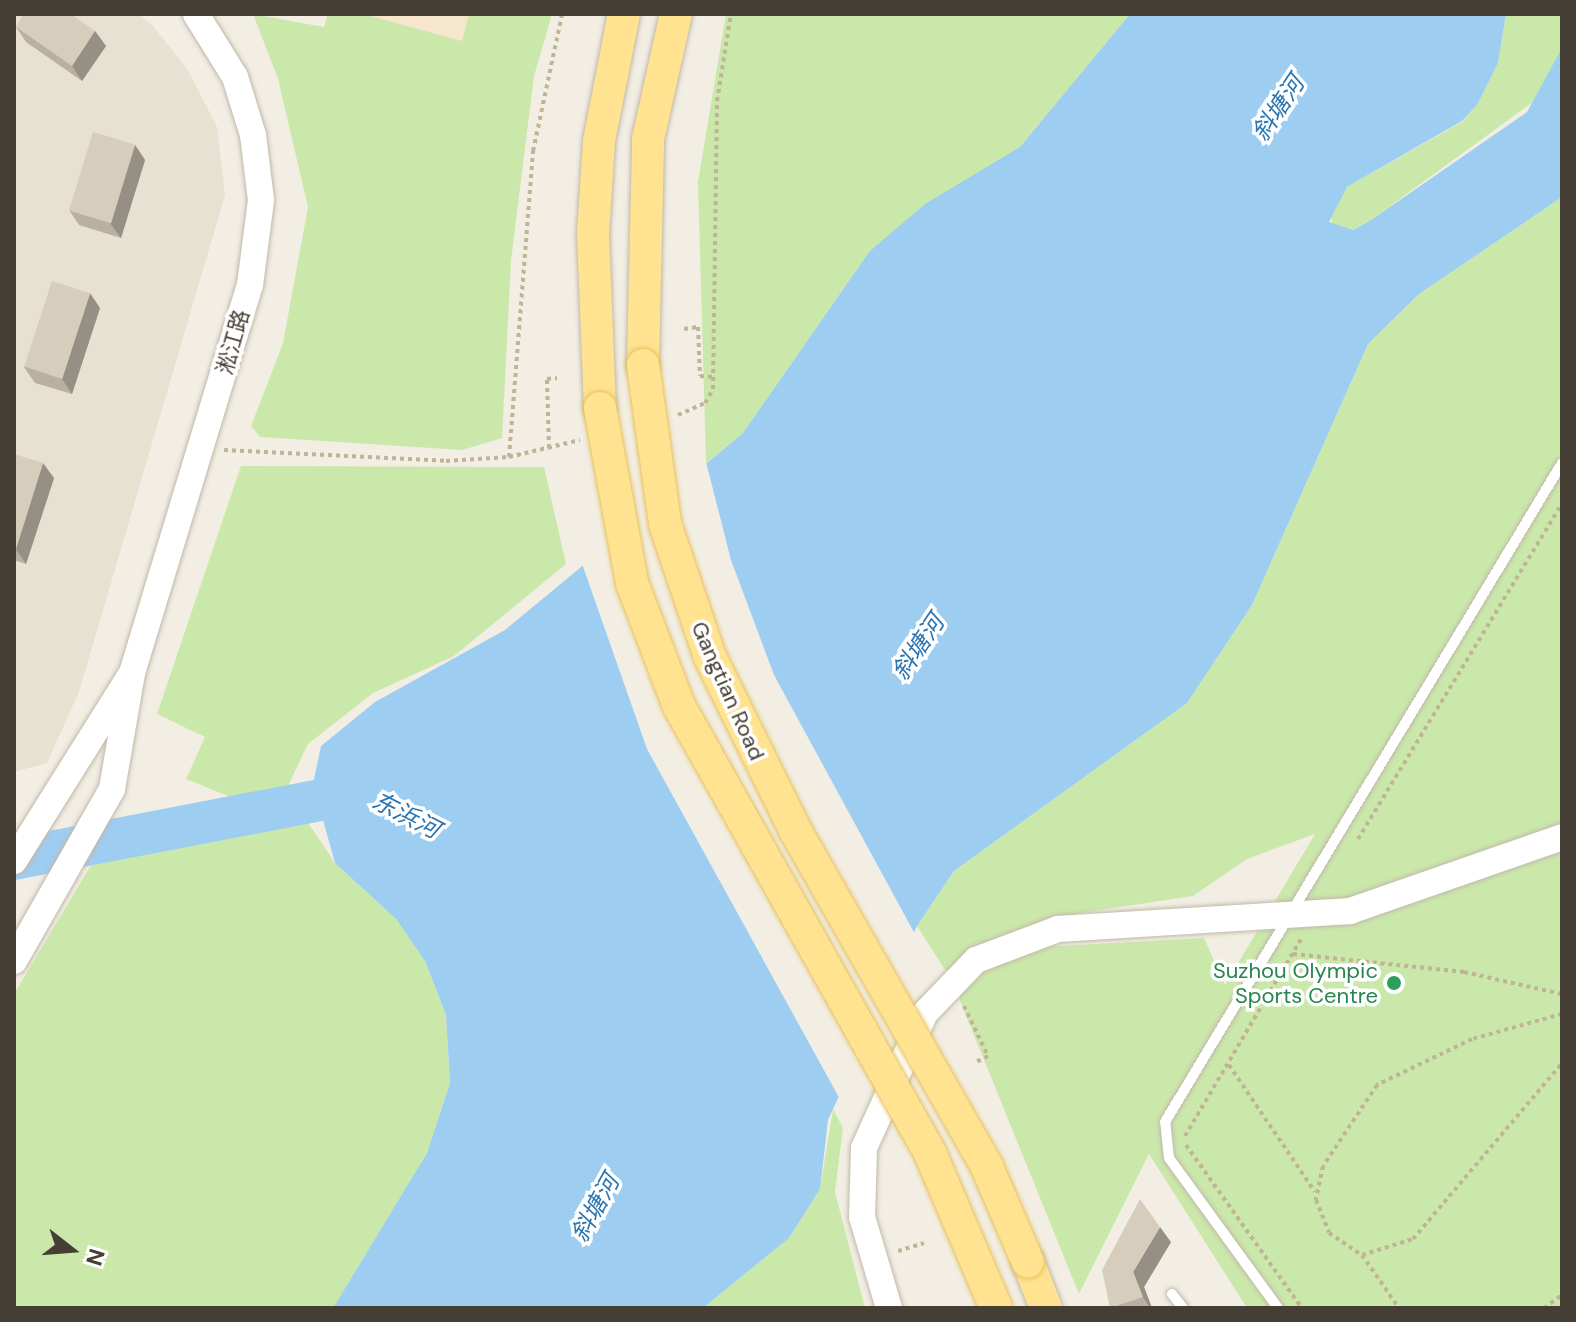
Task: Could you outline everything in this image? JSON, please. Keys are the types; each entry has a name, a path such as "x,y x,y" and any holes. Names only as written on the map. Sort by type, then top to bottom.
{"main road":[{"name":"Gangtian Road","path":"624,14 599,141 593,234 600,408 632,583 679,706 930,1153 996,1308"},
{"name":"Gangtian Road","path":"676,14 648,139 643,365 665,524 710,657 795,830 987,1167 1046,1308"}],"street":[{"name":"淞江路","path":"18,944 65,876 99,815 121,758 132,673 259,239 259,168 245,104 196,14"},
{"name":"淞江路","path":"14,861 132,673"},
{"path":"889,1308 862,1217 864,1148 925,1013 952,981 1010,942 1058,929 1282,919 1350,911 1562,837"}],"lane":[{"path":"1278,1308 1164,1143 1172,1102 1562,463"},
{"path":"1172,1294 1183,1308"}],"path":[{"path":"509,457 533,151 562,14"},
{"path":"684,329 698,327 700,376 714,377"},
{"path":"549,448 547,379 557,378"},
{"path":"1293,954 1464,972 1562,994"},
{"path":"964,1006 988,1056 976,1062"},
{"path":"1317,1193 1334,1144 1377,1085 1472,1039 1562,1014"},
{"path":"1362,1255 1413,1239 1562,1063"},
{"path":"1229,1065 1317,1193 1329,1233 1362,1255 1399,1308"},
{"path":"899,1254 924,1243"},
{"path":"1544,1308 1562,1295"}],"shaded area":[{"path":"14,14 139,14 153,26 188,70 217,127 225,195 79,692 47,763 14,772"},
{"path":"363,14 469,14 462,41"}],"green space":[{"path":"253,14 324,27 328,14 363,14 462,41 469,14 552,14 534,76 511,261 502,438 462,450 260,437 251,426 283,343 308,207 278,79"},
{"path":"726,14 1130,14 1020,147 869,252 743,433 706,463 698,182"},
{"path":"1506,14 1562,14 1562,48 1541,96 1371,220 1352,230 1333,228 1330,212 1347,187 1462,122 1477,105 1498,63"},
{"path":"1562,197 1562,1308 1247,1308 1149,1154 1079,1294 952,981 917,926 954,871 1187,703 1252,605 1368,344 1419,294","holes":["1315,834 1225,985 1204,938 1025,948 969,972 1080,913 1193,896 1247,859"]},
{"path":"241,466 544,467 566,564 454,656 373,693 308,744 286,790 245,803 186,779 205,737 157,714"},
{"path":"307,821 335,863 396,919 425,961 446,1015 450,1083 427,1153 333,1308 14,1308 14,994 96,857"},
{"path":"833,1109 843,1128 835,1192 865,1308 703,1308 789,1238 820,1189"}],"water":[{"name":"斜塘河","path":"1130,14 1506,14 1498,63 1477,105 1462,121 1347,187 1329,222 1353,230 1371,220 1527,112 1562,48 1562,197 1419,294 1368,344 1252,605 1187,703 954,871 917,926 828,1120 820,1189 789,1238 703,1308 333,1308 427,1153 450,1083 446,1015 425,961 396,919 335,863 313,784 321,746 375,702 505,630 743,433 869,252 925,204 1020,147"}],"pier":[{"path":"705,458 731,560 774,675 916,936 841,1101 647,749 580,558"}],"building":[{"path":"24,14 71,14 95,31 72,66 16,27"},
{"path":"93,132 135,145 111,223 69,210"},
{"path":"52,281 90,293 62,379 24,367"},
{"path":"14,454 43,463 16,549 14,548"},
{"path":"1140,1199 1160,1227 1133,1272 1143,1297 1110,1308 1102,1270"}],"waterway":[{"name":"东浜河","path":"14,859 361,792 373,798"}],"place":[{"name":"Suzhou Olympic Sports Centre","path":"1394,983"}]}
